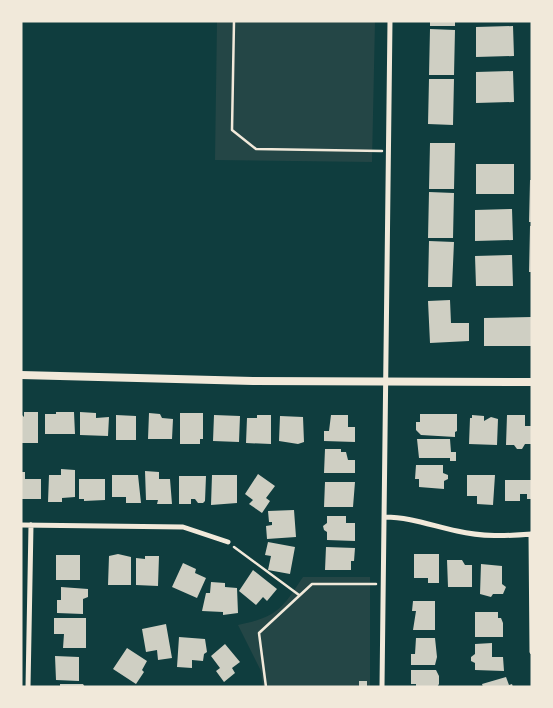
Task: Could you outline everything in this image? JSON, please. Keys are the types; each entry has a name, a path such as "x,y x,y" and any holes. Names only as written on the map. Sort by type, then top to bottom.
{"street":[{"path":"382,687 390,21"},
{"path":"21,376 385,382 532,382"},
{"path":"384,517 402,517 478,535 531,534 532,652"},
{"path":"21,525 183,527 228,542"},
{"path":"28,687 31,525"}],"path":[{"path":"234,21 232,130 256,149 388,151"},
{"path":"228,542 299,595"},
{"path":"266,687 259,633 299,595 312,584 383,584"}],"shaded area":[{"path":"217,21 375,21 372,162 215,160"},
{"path":"303,577 370,577 370,687 263,687 261,671 238,625 262,619 277,610"}],"building":[{"path":"430,21 455,21 455,26 430,26"},
{"path":"513,26 514,56 476,57 476,27"},
{"path":"430,29 455,30 454,75 429,75"},
{"path":"513,71 514,102 476,103 476,72"},
{"path":"429,79 454,79 453,125 428,124"},
{"path":"430,143 455,143 454,189 429,189"},
{"path":"476,164 514,164 514,194 476,194"},
{"path":"530,180 532,180 532,222 529,222"},
{"path":"429,192 454,193 453,238 428,238"},
{"path":"512,209 513,240 475,241 475,210"},
{"path":"530,226 532,226 532,272 529,272"},
{"path":"429,241 454,242 452,287 428,287"},
{"path":"512,255 513,286 476,286 475,256"},
{"path":"450,300 451,323 469,323 469,341 430,343 428,301"},
{"path":"532,317 532,346 484,346 484,318"},
{"path":"24,412 38,412 38,443 21,443 21,414 24,417"},
{"path":"56,412 74,412 75,434 45,434 45,414 56,414"},
{"path":"80,412 96,413 96,418 109,417 108,436 80,435"},
{"path":"149,413 160,414 162,418 173,419 172,439 148,439"},
{"path":"180,413 203,413 203,439 200,439 200,444 180,444"},
{"path":"420,414 457,414 455,437 421,435 416,430 416,422 420,422"},
{"path":"116,415 136,416 136,440 116,440"},
{"path":"214,415 240,416 239,442 213,441"},
{"path":"257,415 271,415 271,444 246,443 247,418 257,418"},
{"path":"331,415 348,415 348,427 355,427 355,442 324,441 324,431 329,431"},
{"path":"472,415 484,416 484,421 491,417 498,419 497,445 469,444 470,418 472,418"},
{"path":"507,415 525,415 525,426 532,426 532,444 525,444 522,449 517,449 514,445 506,445"},
{"path":"280,416 303,417 304,442 298,444 279,441"},
{"path":"417,439 450,439 451,452 456,452 456,461 450,461 450,458 419,458"},
{"path":"325,449 341,449 341,452 346,452 348,460 355,460 355,473 324,473"},
{"path":"416,465 443,465 443,473 448,475 448,479 444,481 444,489 419,487 419,479 415,479"},
{"path":"61,469 75,470 75,497 62,498 62,502 48,502 49,475 61,475"},
{"path":"145,471 159,472 159,479 170,479 172,504 157,504 158,500 146,500"},
{"path":"21,472 25,472 25,479 41,479 41,499 21,499"},
{"path":"258,474 275,486 266,498 270,501 262,513 249,504 253,500 245,494"},
{"path":"112,475 138,475 141,503 126,503 126,497 112,497"},
{"path":"212,475 237,475 237,503 211,505"},
{"path":"467,475 495,475 493,505 477,504 477,496 467,496"},
{"path":"179,476 206,476 205,501 203,503 198,503 195,499 191,499 191,504 179,504"},
{"path":"79,479 105,479 105,500 84,501 84,499 79,499"},
{"path":"505,480 532,480 532,499 527,499 527,494 520,494 520,501 505,501"},
{"path":"325,482 355,482 353,507 324,507"},
{"path":"294,510 296,537 267,539 266,526 272,525 272,522 269,522 268,511"},
{"path":"327,516 346,516 346,523 355,523 355,541 327,540 327,532 323,526 327,523"},
{"path":"268,542 295,547 290,574 268,570 271,556 265,555"},
{"path":"326,547 355,548 354,561 351,561 351,570 325,570"},
{"path":"118,554 131,557 131,585 108,585 109,556"},
{"path":"414,554 439,554 439,583 428,583 428,578 414,578"},
{"path":"56,555 80,555 80,580 56,580"},
{"path":"145,556 159,556 158,586 136,585 136,558 145,559"},
{"path":"447,560 462,560 465,565 472,565 472,587 448,587"},
{"path":"183,563 196,569 195,573 206,578 197,598 172,587"},
{"path":"481,564 502,566 502,584 506,587 503,594 493,594 491,597 480,594"},
{"path":"253,570 277,589 267,601 263,597 256,605 239,591"},
{"path":"211,582 225,583 225,587 237,588 238,613 223,615 223,612 202,611 206,593 210,593"},
{"path":"61,587 88,589 88,597 83,599 83,614 57,613 57,600 61,600"},
{"path":"413,601 435,601 435,630 413,630 416,611 412,611"},
{"path":"475,612 498,612 498,618 501,618 503,623 503,637 475,637"},
{"path":"54,618 86,618 86,648 63,648 64,634 54,634"},
{"path":"166,624 172,658 158,660 157,650 146,652 142,629"},
{"path":"179,637 205,639 207,652 204,654 203,661 192,660 192,668 177,667"},
{"path":"416,638 435,638 437,657 435,665 411,665 411,654 415,654"},
{"path":"492,643 492,657 503,657 504,671 475,670 475,663 471,661 471,657 475,654 475,644"},
{"path":"225,644 240,662 232,668 235,673 224,682 216,671 220,668 211,656"},
{"path":"127,648 147,661 142,670 144,672 136,684 113,669"},
{"path":"55,656 79,657 79,681 56,680"},
{"path":"411,670 436,670 439,676 439,684 437,687 416,687 416,684 411,684"},
{"path":"506,677 509,685 512,684 513,687 483,687 482,684"},
{"path":"359,681 367,681 367,687 359,687"},
{"path":"60,684 83,684 85,687 60,687"}]}
